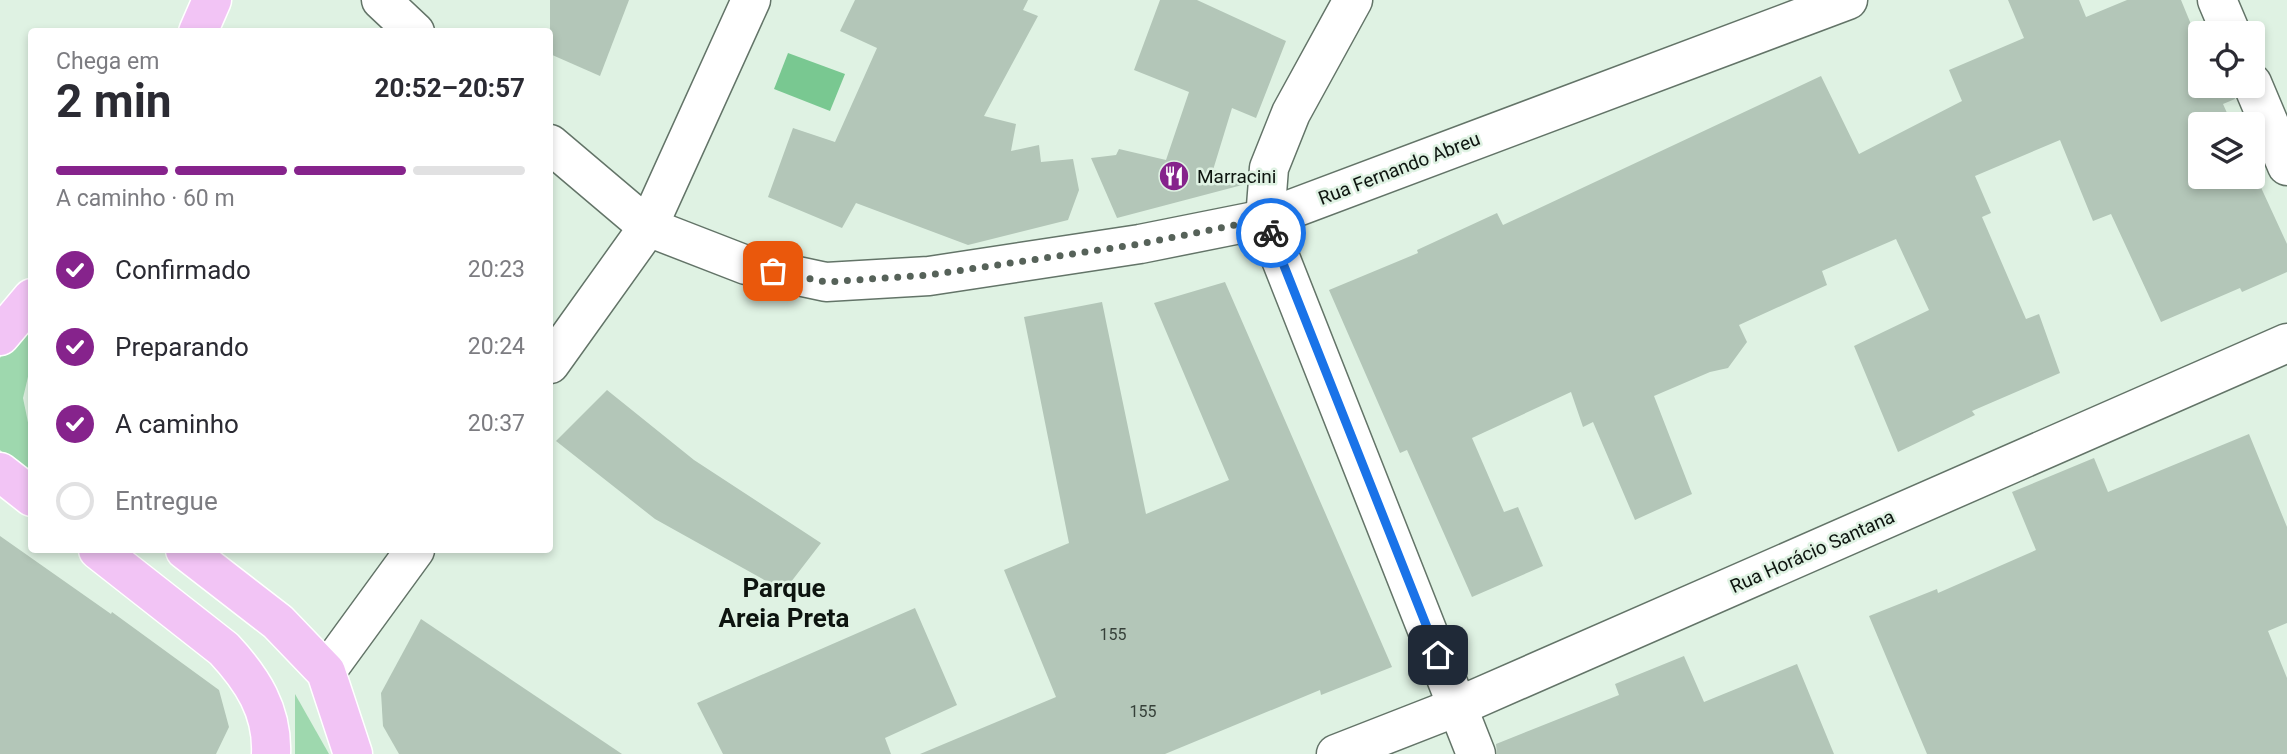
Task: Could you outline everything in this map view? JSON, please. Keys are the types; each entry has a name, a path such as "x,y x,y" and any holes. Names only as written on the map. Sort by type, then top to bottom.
{"main road":[{"path":"200,28 212,0"},
{"path":"0,336 28,303"},
{"path":"0,472 28,494"},
{"path":"102,553 224,649 242,668 262,699 270,725 271,754"},
{"path":"189,553 278,622 326,672 353,754"}],"street":[{"path":"380,0 411,28"},
{"path":"553,360 648,227 751,0"},
{"path":"1353,0 1291,113 1269,168 1265,219 1476,754"},
{"name":"Rua Fernando Abreu","path":"553,148 648,227 746,265 826,282 929,275 1140,244 1265,219 1848,0"},
{"path":"2217,0 2226,21"},
{"path":"2258,98 2287,166"},
{"name":"Rua Horácio Santana","path":"1336,754 1458,706 2287,343"},
{"path":"326,672 413,553"}],"shaded area":[{"path":"788,53 845,74 830,111 774,89"},
{"path":"28,319 28,377 23,398 28,422 28,474 0,450 0,358"},
{"path":"295,694 329,754 295,754"}],"building":[{"path":"550,0 629,0 600,76 553,55 553,28 550,28"},
{"path":"855,0 1028,0 1023,10 1038,16 984,116 1016,124 1011,151 1039,145 1041,162 1073,159 1079,190 1068,220 968,245 856,203 842,228 768,197 793,128 835,142 877,48 840,31"},
{"path":"1160,0 1197,0 1286,41 1256,118 1232,108 1213,170 1246,178 1246,184 1117,218 1091,158 1116,155 1119,149 1166,160 1189,92 1134,70"},
{"path":"2008,0 2079,0 2086,17 2127,0 2181,0 2190,21 2188,98 2235,99 2223,104 2227,112 2188,112 2188,189 2262,189 2287,244 2287,272 2242,292 2240,288 2161,322 2111,214 2093,221 2060,140 1975,176 1991,213 1982,217 2026,319 2039,314 2060,373 1972,411 1975,415 1898,452 1854,346 1929,310 1896,239 1822,271 1827,285 1739,325 1747,342 1728,368 1710,372 1654,396 1692,494 1635,520 1593,422 1583,427 1571,392 1472,438 1504,512 1518,507 1543,566 1472,597 1407,450 1400,453 1329,290 1418,253 1417,250 1497,213 1503,225 1821,76 1859,154 1962,101 1949,70 2024,38"},
{"path":"1225,282 1392,667 1321,695 1320,690 1165,754 920,754 1056,697 1004,570 1069,543 1024,317 1102,302 1146,514 1229,480 1154,303"},
{"path":"607,390 694,460 821,543 784,591 655,519 556,441"},
{"path":"2249,434 2287,527 2287,623 2268,631 2287,678 2287,754 1927,754 1869,616 1937,589 1938,593 2036,550 2012,492 2094,458 2108,492"},
{"path":"0,536 111,614 112,612 219,690 229,727 216,754 0,754"},
{"path":"915,608 957,705 885,738 891,754 723,754 697,703"},
{"path":"421,619 622,754 399,754 383,726 381,693"},
{"path":"1684,656 1704,702 1797,664 1834,754 1497,754 1496,744 1619,695 1615,684"}],"way so far":[{"path":"773,271 826,282 929,275 1140,244 1265,219 1271,233"}],"place":[{"name":"Marracini","path":"1174,176"}],"district":[{"name":"Parque Areia Preta","path":"784,603"}],"route":[{"path":"1271,233 1438,655"}]}
